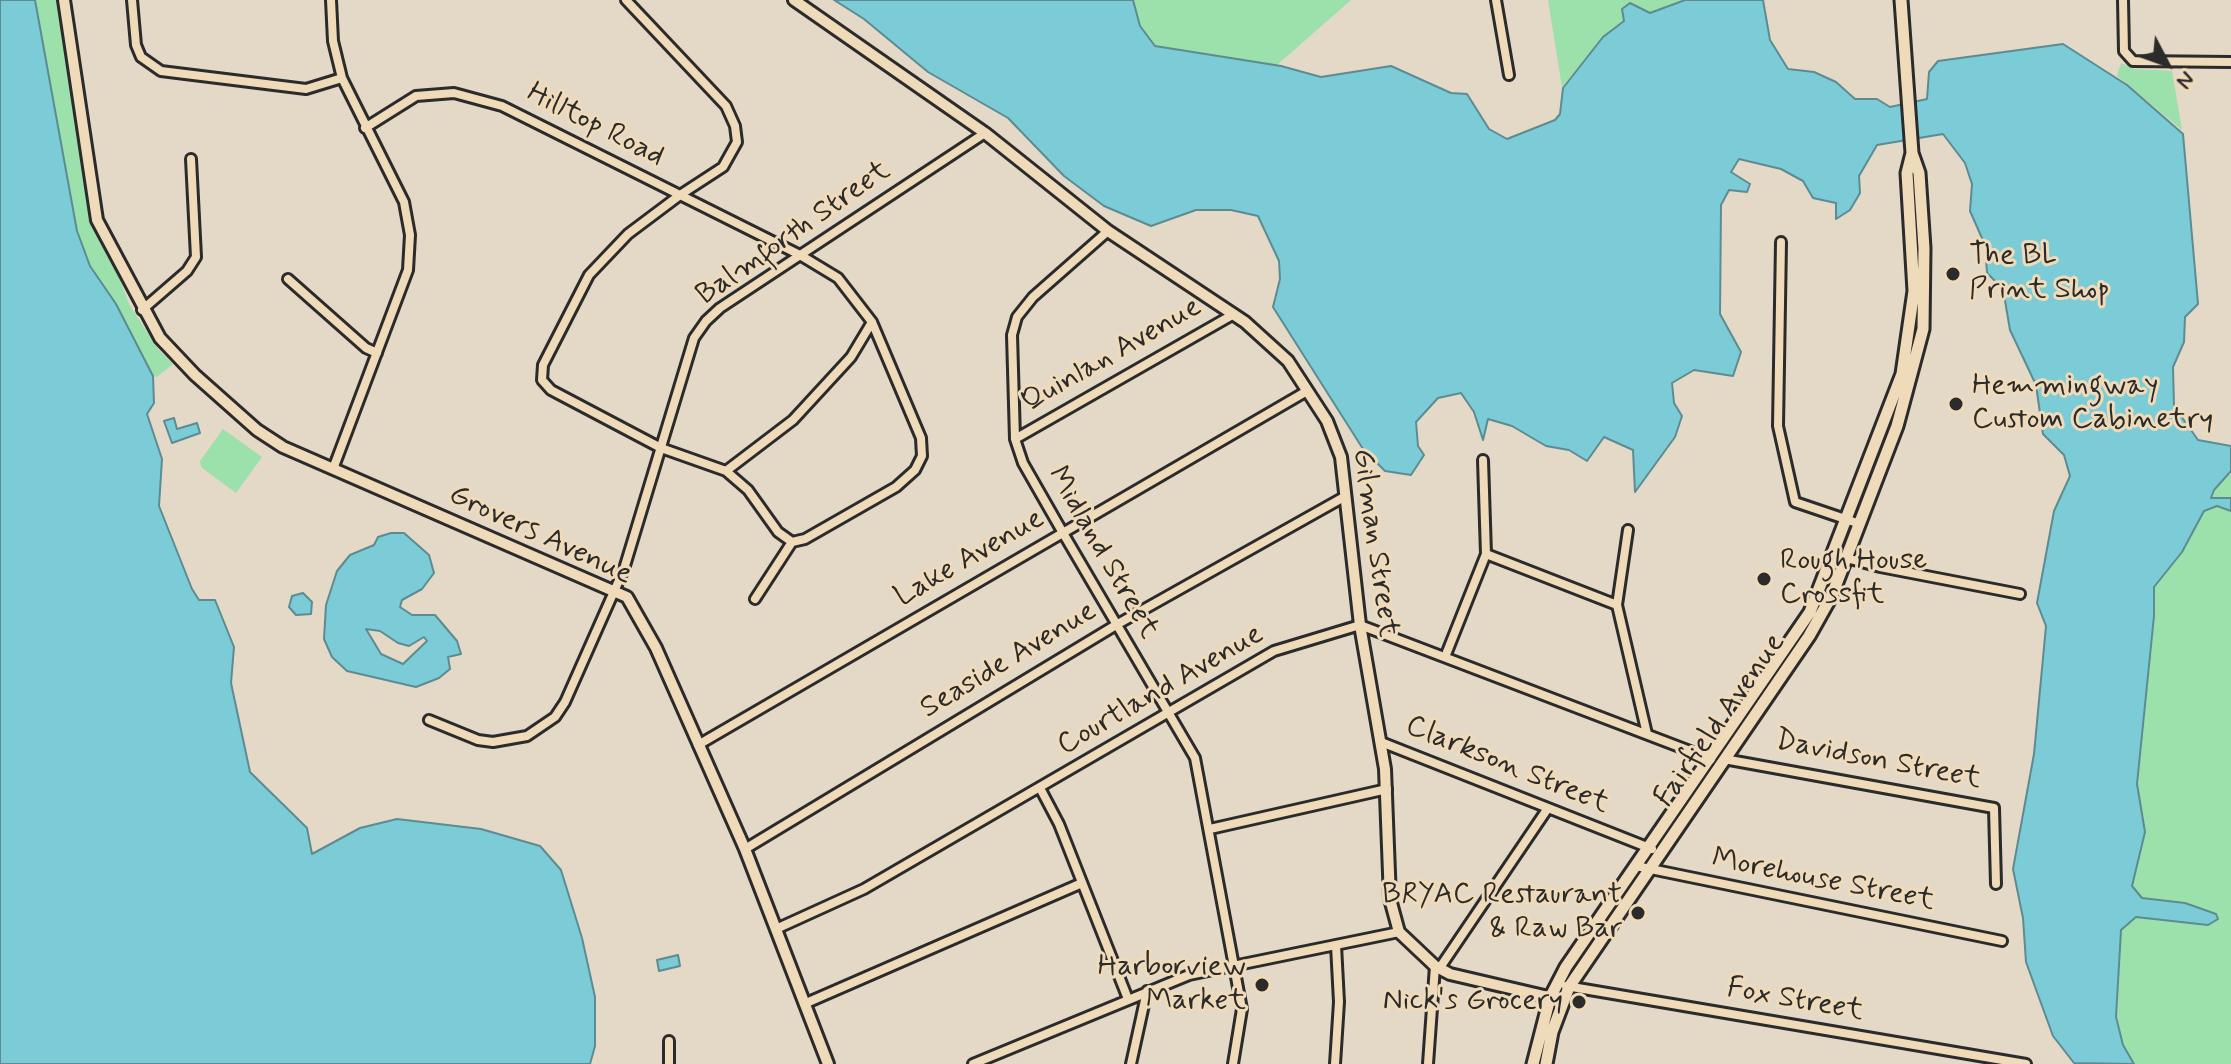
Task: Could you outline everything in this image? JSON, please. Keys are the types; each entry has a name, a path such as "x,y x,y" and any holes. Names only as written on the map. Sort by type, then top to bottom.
{"main road":[{"name":"Fairfield Avenue","path":"1533,1064 1550,998 1563,985 1654,850 1724,759 1756,703 1832,595 1841,556 1891,424 1917,328 1924,248 1919,173 1911,149 1901,0"},
{"name":"Fairfield Avenue","path":"1654,850 1710,759 1756,703"},
{"name":"Fairfield Avenue","path":"1546,1064 1563,1000 1563,985"}],"street":[{"name":"Grovers Avenue","path":"64,0 97,220 142,310 168,349 257,430 283,447 627,597 642,620 745,849 828,1064"},
{"path":"132,0 141,57 161,71 306,89 342,78"},
{"path":"331,0 333,41 342,78 404,202 410,235 408,270 333,469"},
{"path":"626,0 726,106 735,126 734,152 723,167 628,234 589,275 541,375 551,390 661,448 726,471 748,490 778,532 792,542 755,599"},
{"name":"Gilman Street","path":"794,0 985,133 1108,231 1234,314 1277,349 1307,391 1337,442 1360,625 1387,789 1390,899 1399,932"},
{"path":"1496,0 1509,75"},
{"path":"2123,0 2124,51 2133,61 2231,62"},
{"name":"Hilltop Road","path":"365,128 416,96 454,93 502,106 800,255 838,278 872,322 921,438 922,456 915,470 896,487 805,539 792,542"},
{"name":"Balmforth Street","path":"429,720 493,742 527,736 547,723 565,702 624,569 694,338 706,321 985,133"},
{"path":"142,310 187,271 196,257 191,159"},
{"name":"Midland Street","path":"1108,231 1033,297 1017,317 1012,335 1015,439 1023,463 1195,758 1242,1009 1233,1064"},
{"path":"1781,242 1778,426 1795,502 1854,522"},
{"path":"288,279 366,348 377,353"},
{"name":"Quinlan Avenue","path":"1015,439 1234,314"},
{"path":"726,471 793,420 851,357 872,322"},
{"name":"Lake Avenue","path":"698,745 1307,391"},
{"path":"1445,657 1486,554 1483,460"},
{"name":"Seaside Avenue","path":"745,849 1116,625 1344,497"},
{"path":"1628,530 1617,605 1647,734"},
{"path":"1486,554 1617,605"},
{"path":"1841,556 2020,594"},
{"path":"1360,625 1710,759 1724,759"},
{"name":"Courtland Avenue","path":"776,929 864,889 1274,651 1360,625"},
{"name":"Clarkson Street","path":"1381,742 1654,850"},
{"name":"Davidson Street","path":"1724,759 1994,808 1996,884"},
{"path":"1040,788 1059,824 1128,999"},
{"path":"1210,829 1387,789"},
{"path":"1428,1064 1437,968 1548,808"},
{"name":"Morehouse Street","path":"1641,868 2002,941"},
{"path":"804,1004 1082,883"},
{"path":"973,1064 1189,975 1399,932 1437,968 1460,977 1563,1000"},
{"path":"1335,1064 1339,1002 1336,945"},
{"name":"Fox Street","path":"1563,985 2026,1064"},
{"path":"1131,1064 1147,991"},
{"path":"669,1041 669,1064"}],"green space":[{"path":"35,0 57,0 99,224 129,304 158,349 173,364 157,377 144,362 116,304 90,266 77,231"},
{"path":"1121,0 1351,0 1269,72 1150,48"},
{"path":"1548,0 1683,0 1649,13 1630,3 1622,9 1624,20 1603,37 1562,87"},
{"path":"2121,63 2134,69 2172,71 2182,130 2117,76"},
{"path":"223,429 262,457 236,493 201,467 200,461"},
{"path":"2231,474 2231,1064 2133,1064 2072,973 2130,591 2187,493"}],"water":[{"path":"0,0 35,0 77,231 90,266 116,304 153,376 154,403 147,414 162,459 159,506 192,589 199,600 215,600 234,647 231,683 250,772 307,828 312,854 360,828 397,819 481,829 540,846 561,870 582,938 595,997 595,1046 590,1064 0,1064"},
{"path":"834,0 1133,0 1140,26 1155,46 1281,66 1321,77 1391,66 1451,93 1467,94 1489,129 1507,139 1555,120 1560,114 1563,88 1603,37 1624,21 1622,9 1630,3 1650,13 1685,0 1763,0 1770,40 1788,69 1814,72 1836,82 1855,99 1877,99 1890,107 1927,99 1929,72 1938,61 2063,44 2127,85 2183,134 2198,304 2185,317 2184,342 2173,367 2174,406 2198,440 2231,446 2231,471 2211,498 2231,498 2231,511 2217,506 2204,511 2182,552 2154,587 2154,616 2137,784 2145,832 2132,886 2142,898 2185,903 2216,914 2218,919 2208,925 2136,917 2121,930 2116,1017 2123,1045 2134,1064 2074,1063 2053,1036 2026,962 2023,918 2013,869 2034,754 2046,626 2037,603 2054,511 2070,476 2064,455 2043,434 2036,385 2010,330 2003,289 1987,273 1985,245 1970,211 1972,184 1965,163 1943,134 1877,145 1859,176 1860,193 1850,210 1836,219 1836,203 1813,198 1803,181 1781,169 1739,159 1731,172 1750,184 1747,192 1729,190 1721,205 1720,314 1741,352 1733,376 1694,370 1672,383 1674,403 1682,416 1675,437 1635,492 1633,450 1604,437 1587,461 1569,450 1546,446 1512,426 1488,419 1483,440 1474,412 1461,393 1438,398 1416,422 1418,446 1424,455 1411,475 1385,471 1363,449 1273,307 1280,279 1279,261 1258,216 1231,210 1196,210 1151,226 1104,206 1064,176 1008,118 928,72 864,19"},
{"path":"174,418 177,429 197,423 200,433 172,443 164,421"},
{"path":"404,533 429,555 434,573 422,589 402,600 400,607 412,615 435,615 457,641 461,654 448,657 450,669 439,678 416,687 347,671 332,657 324,639 326,605 337,571 350,555 374,545 378,537","holes":["366,629 380,631 409,646 424,637 427,641 403,664 381,654"]},
{"path":"303,593 312,602 311,614 296,615 289,607 292,596"},
{"path":"678,955 680,966 659,971 657,960"}],"place":[{"name":"The BL Print Shop","path":"1953,274"},
{"name":"Hemmingway Custom Cabinetry","path":"1956,404"},
{"name":"Rough House Crossfit","path":"1764,579"},
{"name":"BRYAC Restaurant & Raw Bar","path":"1638,913"},
{"name":"Harborview Market","path":"1262,985"},
{"name":"Nick's Grocery","path":"1579,1002"}]}
